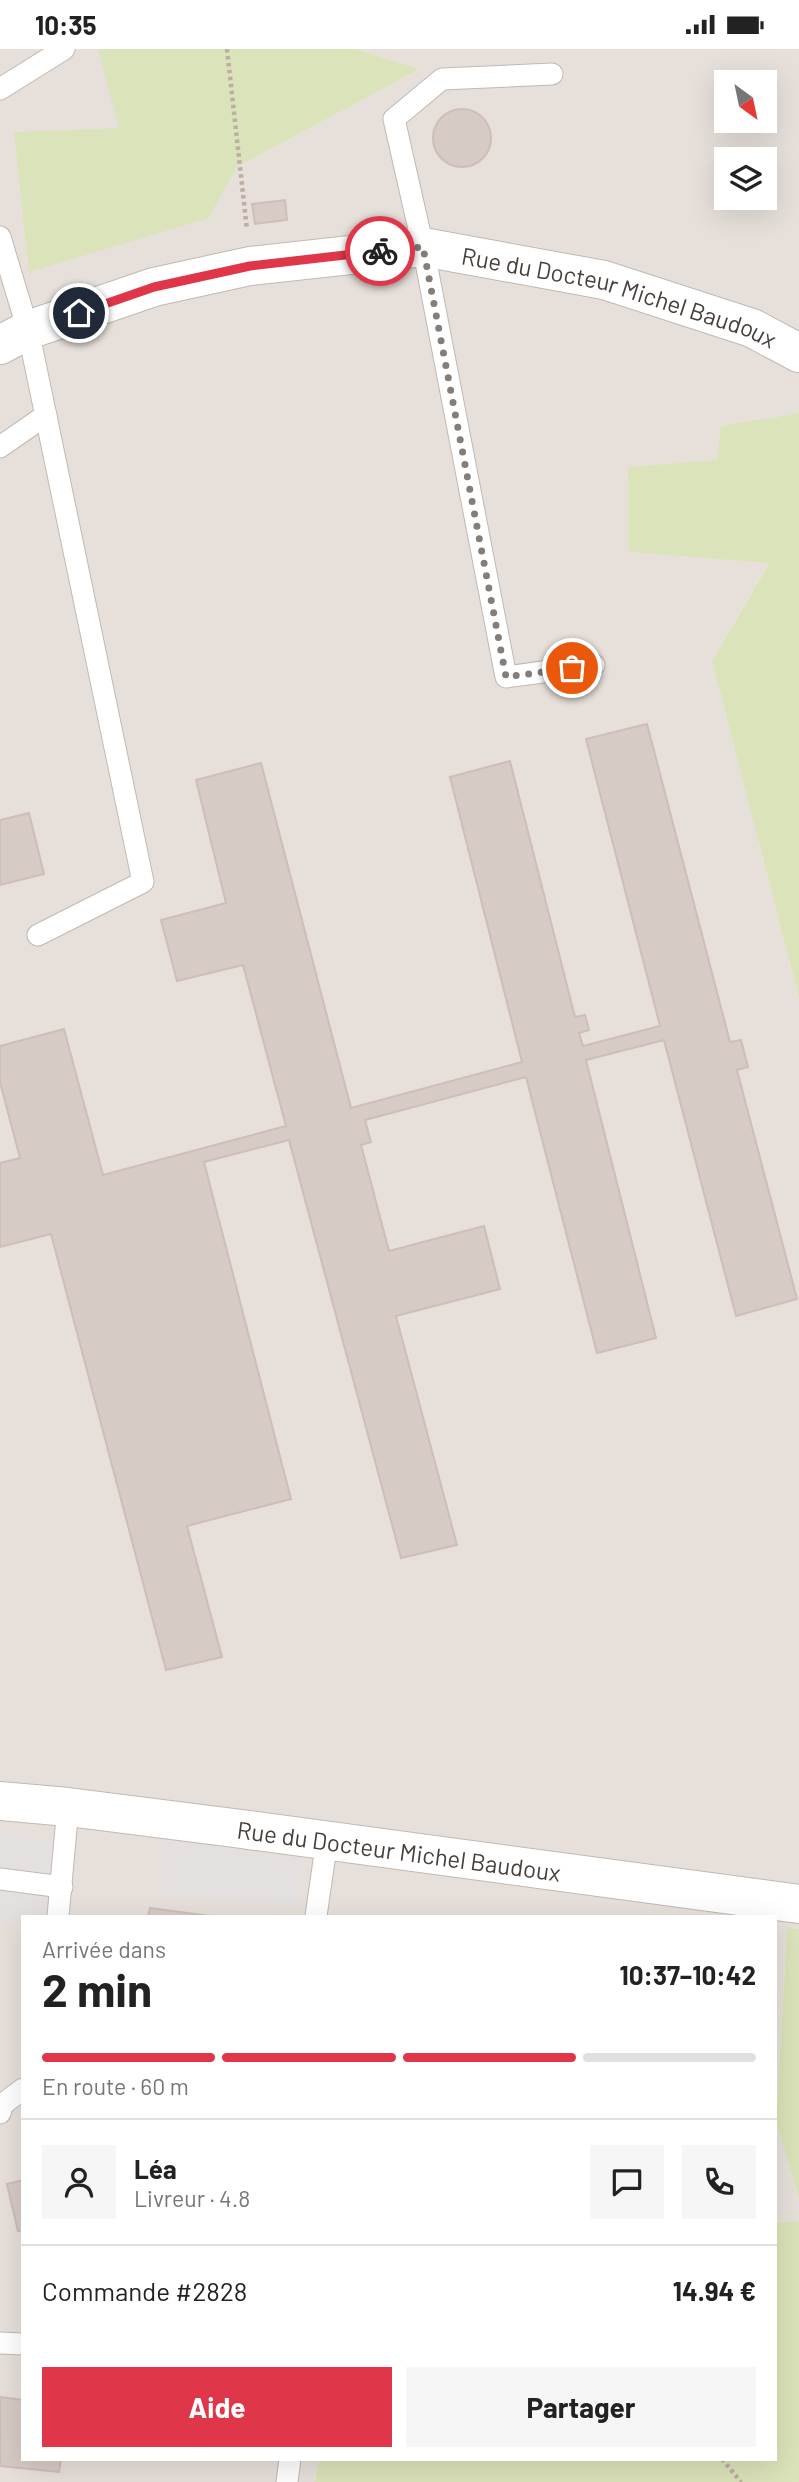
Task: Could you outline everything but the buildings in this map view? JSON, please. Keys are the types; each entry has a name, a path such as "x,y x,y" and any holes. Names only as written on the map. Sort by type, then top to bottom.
{"street":[{"name":"Rue du Docteur Michel Baudoux","path":"14,337 154,287 250,266 423,247 604,280 752,328 799,353"},
{"name":"Rue du Docteur Michel Baudoux","path":"0,1801 68,1807 232,1838 327,1840 799,1904"}],"lane":[{"path":"0,89 64,49"},
{"path":"552,74 442,79 394,119 423,247 506,677 594,665"},
{"path":"0,237 14,337 46,415 143,882 38,935"},
{"path":"0,447 46,415"},
{"path":"58,1915 68,1807"},
{"path":"316,1915 327,1840"},
{"path":"0,1879 62,1887"},
{"path":"0,2113 2,2104 21,2090"},
{"path":"0,2343 21,2344"},
{"path":"287,2482 290,2461"}],"path":[{"path":"228,49 250,266"},
{"path":"724,2461 741,2482"}],"shaded area":[{"path":"0,49 98,49 120,128 209,218 237,167 420,69 356,49 799,49 799,413 722,426 717,460 628,468 630,552 769,562 712,661 799,999 799,1929 787,1928 777,2104 777,1915 21,1915 21,2461 319,2461 315,2482 0,2482"},
{"path":"0,1833 58,1840 47,1915 21,1915 21,1925 0,1922"},
{"path":"161,1839 304,1860 298,1906 161,1895"},
{"path":"777,2125 799,2199 799,2221 777,2223"}],"green space":[{"path":"98,49 356,49 420,69 237,167 209,218 29,272 14,132 119,128"},
{"path":"799,413 799,999 712,661 769,563 629,552 628,467 717,460 721,426"},
{"path":"787,1928 799,1929 799,2199 777,2125"},
{"path":"799,2221 799,2482 315,2482 319,2461 777,2461 777,2223"}],"way so far":[{"path":"380,251 423,247 506,677 572,668"}],"route":[{"path":"79,313 154,287 250,266 380,251"}]}
